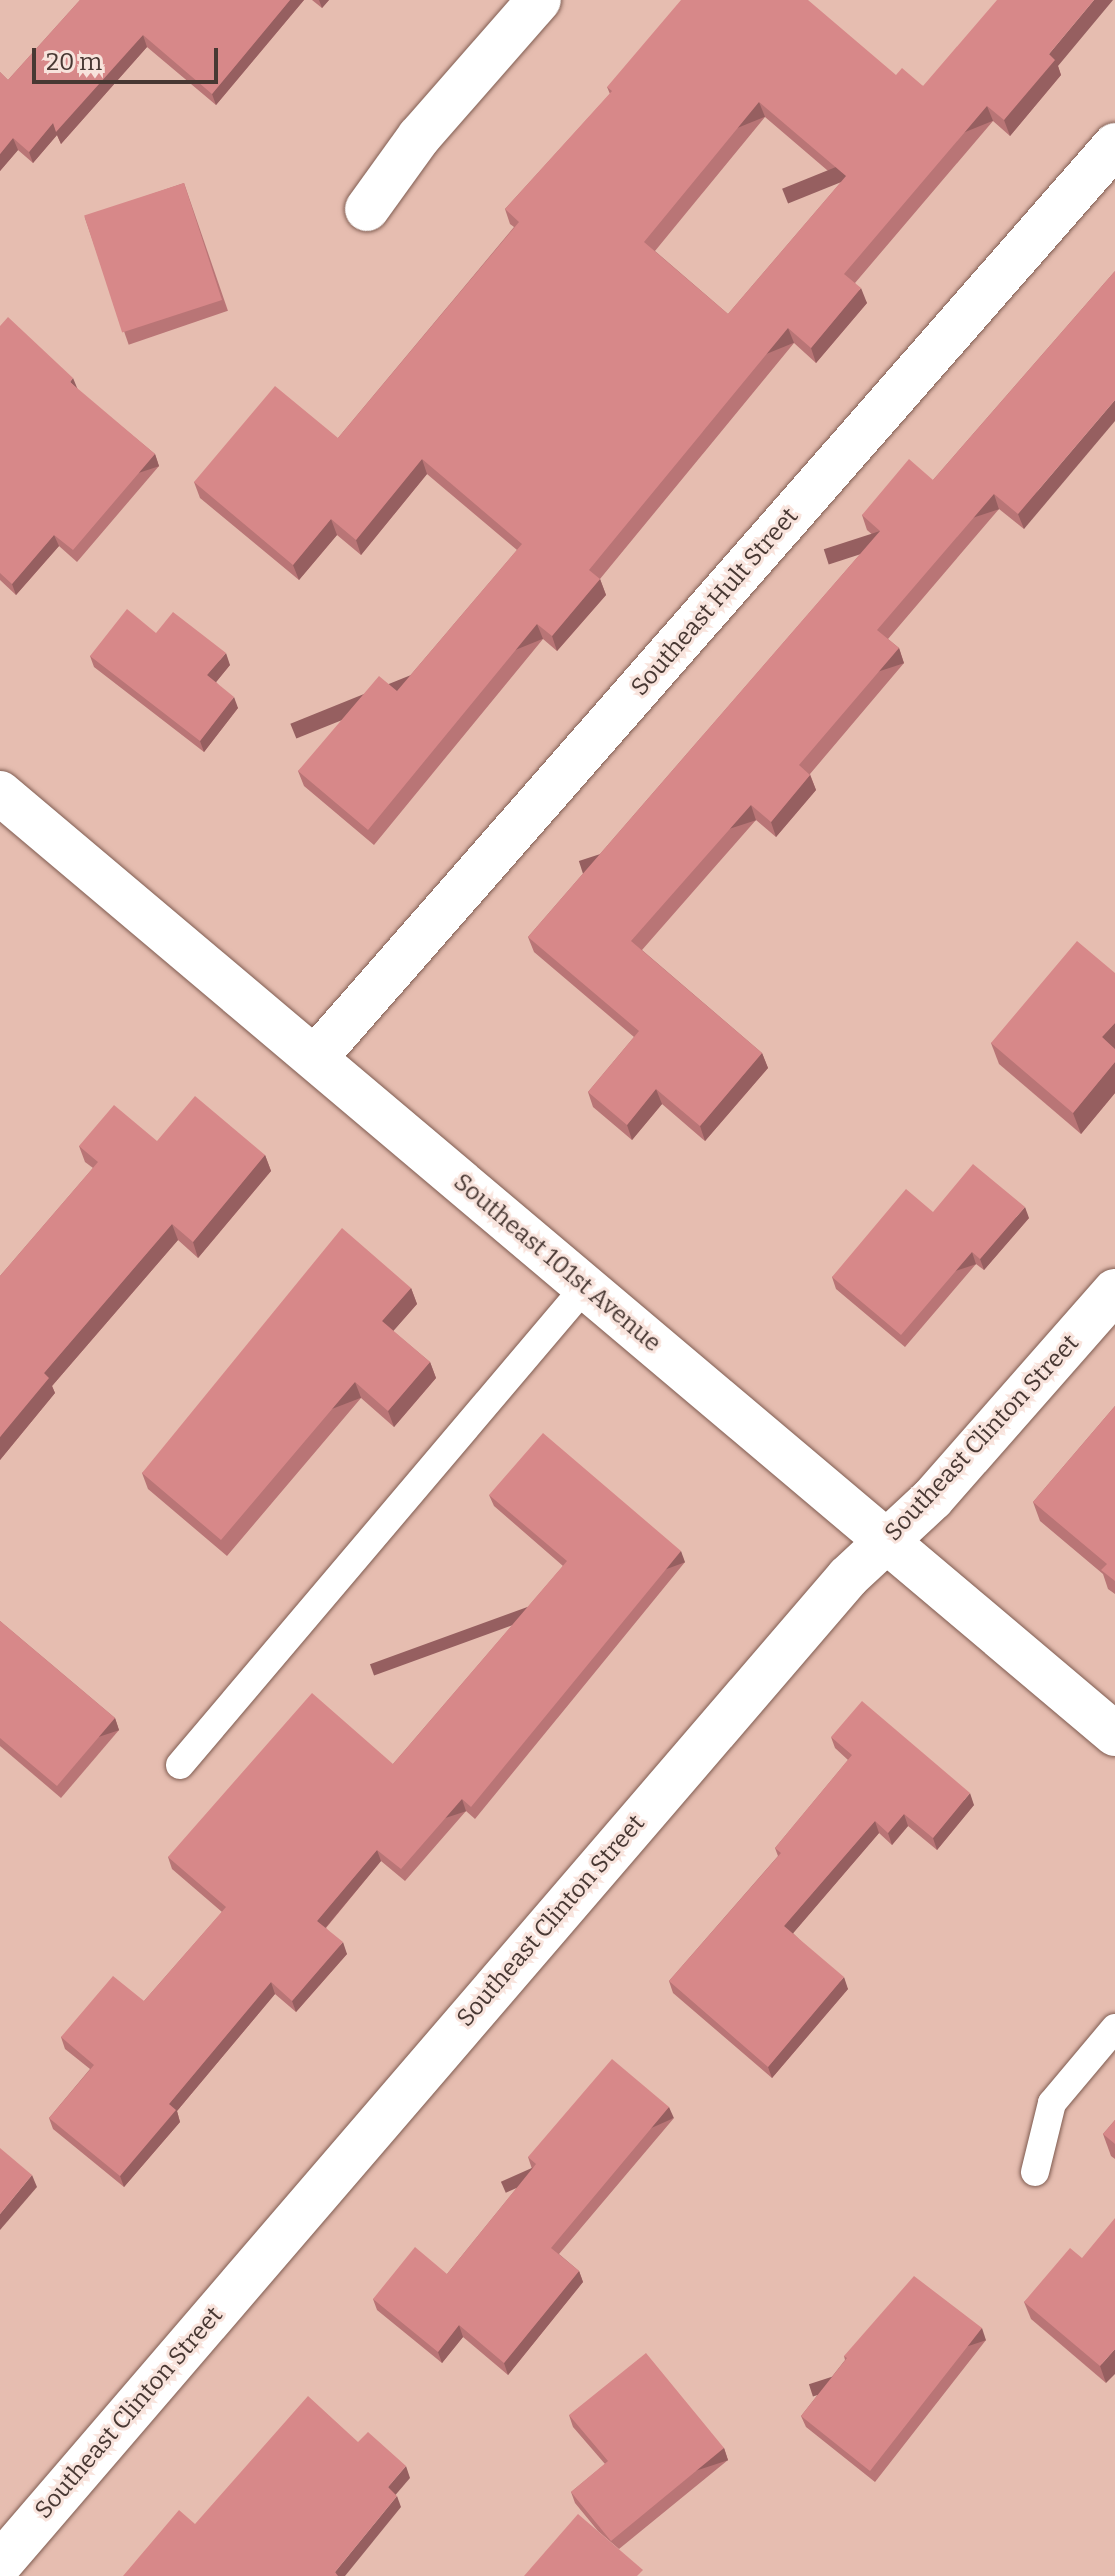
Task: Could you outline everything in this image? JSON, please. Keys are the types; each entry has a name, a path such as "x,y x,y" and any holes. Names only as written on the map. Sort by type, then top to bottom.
{"street":[{"path":"367,209 419,137 539,0"},
{"name":"Southeast Hult Street","path":"315,1058 1115,145"},
{"name":"Southeast 101st Avenue","path":"0,793 1115,1734"},
{"name":"Southeast Clinton Street","path":"0,2564 837,1589 888,1542 1115,1291"}],"lane":[{"path":"180,1765 585,1287"},
{"path":"1035,2172 1052,2103 1115,2028"}],"building":[{"path":"80,0 290,0 212,94 143,35 56,132 53,123 29,152 13,138 0,154 0,72 8,80"},
{"path":"681,0 808,0 896,75 902,68 923,86 997,0 1094,0 1049,54 1055,60 1004,120 987,106 844,274 861,288 811,348 788,328 589,570 600,579 552,636 537,624 368,830 298,771 379,676 397,691 522,544 422,459 356,540 331,519 293,565 194,482 275,386 338,438 519,222 505,209 612,91 607,87","holes":["759,102 846,176 728,314 644,242"]},
{"path":"184,183 222,300 122,332 84,215"},
{"path":"1115,271 1115,400 1018,514 994,494 877,630 899,648 799,765 810,775 771,822 751,805 631,941 762,1053 700,1126 656,1089 627,1125 588,1092 639,1031 528,937 880,531 862,515 909,459 933,480"},
{"path":"8,317 73,378 70,382 155,454 73,550 54,535 12,584 0,573 0,326"},
{"path":"127,609 156,633 173,612 226,653 207,675 234,697 200,741 90,656"},
{"path":"1077,941 1115,973 1115,1023 1102,1037 1115,1049 1115,1062 1073,1113 991,1043"},
{"path":"195,1096 265,1155 193,1242 172,1224 44,1373 49,1378 0,1437 0,1276 98,1162 79,1146 114,1105 157,1141"},
{"path":"973,1164 1025,1207 980,1259 972,1252 901,1335 832,1277 906,1189 933,1212"},
{"path":"342,1228 411,1288 382,1321 430,1362 388,1411 355,1382 221,1540 142,1473"},
{"path":"1115,1406 1115,1581 1101,1570 1107,1564 1033,1502"},
{"path":"543,1433 681,1551 471,1807 462,1799 401,1869 377,1850 317,1921 343,1942 292,2001 271,1982 169,2104 176,2110 120,2176 49,2118 94,2065 61,2037 113,1976 144,2001 226,1907 168,1857 312,1693 393,1764 567,1561 489,1495"},
{"path":"0,1621 115,1718 57,1786 0,1738"},
{"path":"862,1701 970,1793 933,1838 904,1814 888,1833 875,1821 784,1926 844,1977 768,2067 669,1981 781,1853 775,1848 852,1755 831,1737"},
{"path":"612,2059 669,2107 551,2248 579,2271 504,2363 459,2325 438,2352 373,2299 415,2247 447,2274 536,2164 528,2157"},
{"path":"1115,2120 1115,2144 1103,2134"},
{"path":"0,2148 32,2175 0,2214"},
{"path":"1115,2218 1115,2349 1100,2366 1024,2302 1070,2248 1082,2258"},
{"path":"914,2276 982,2328 870,2471 801,2416 847,2358 844,2356"},
{"path":"646,2353 724,2448 611,2541 571,2492 608,2461 569,2415"},
{"path":"308,2396 358,2442 368,2432 406,2466 388,2487 397,2496 335,2572 338,2576 123,2576 179,2510 195,2524"},
{"path":"578,2514 643,2570 637,2576 524,2576"}]}
